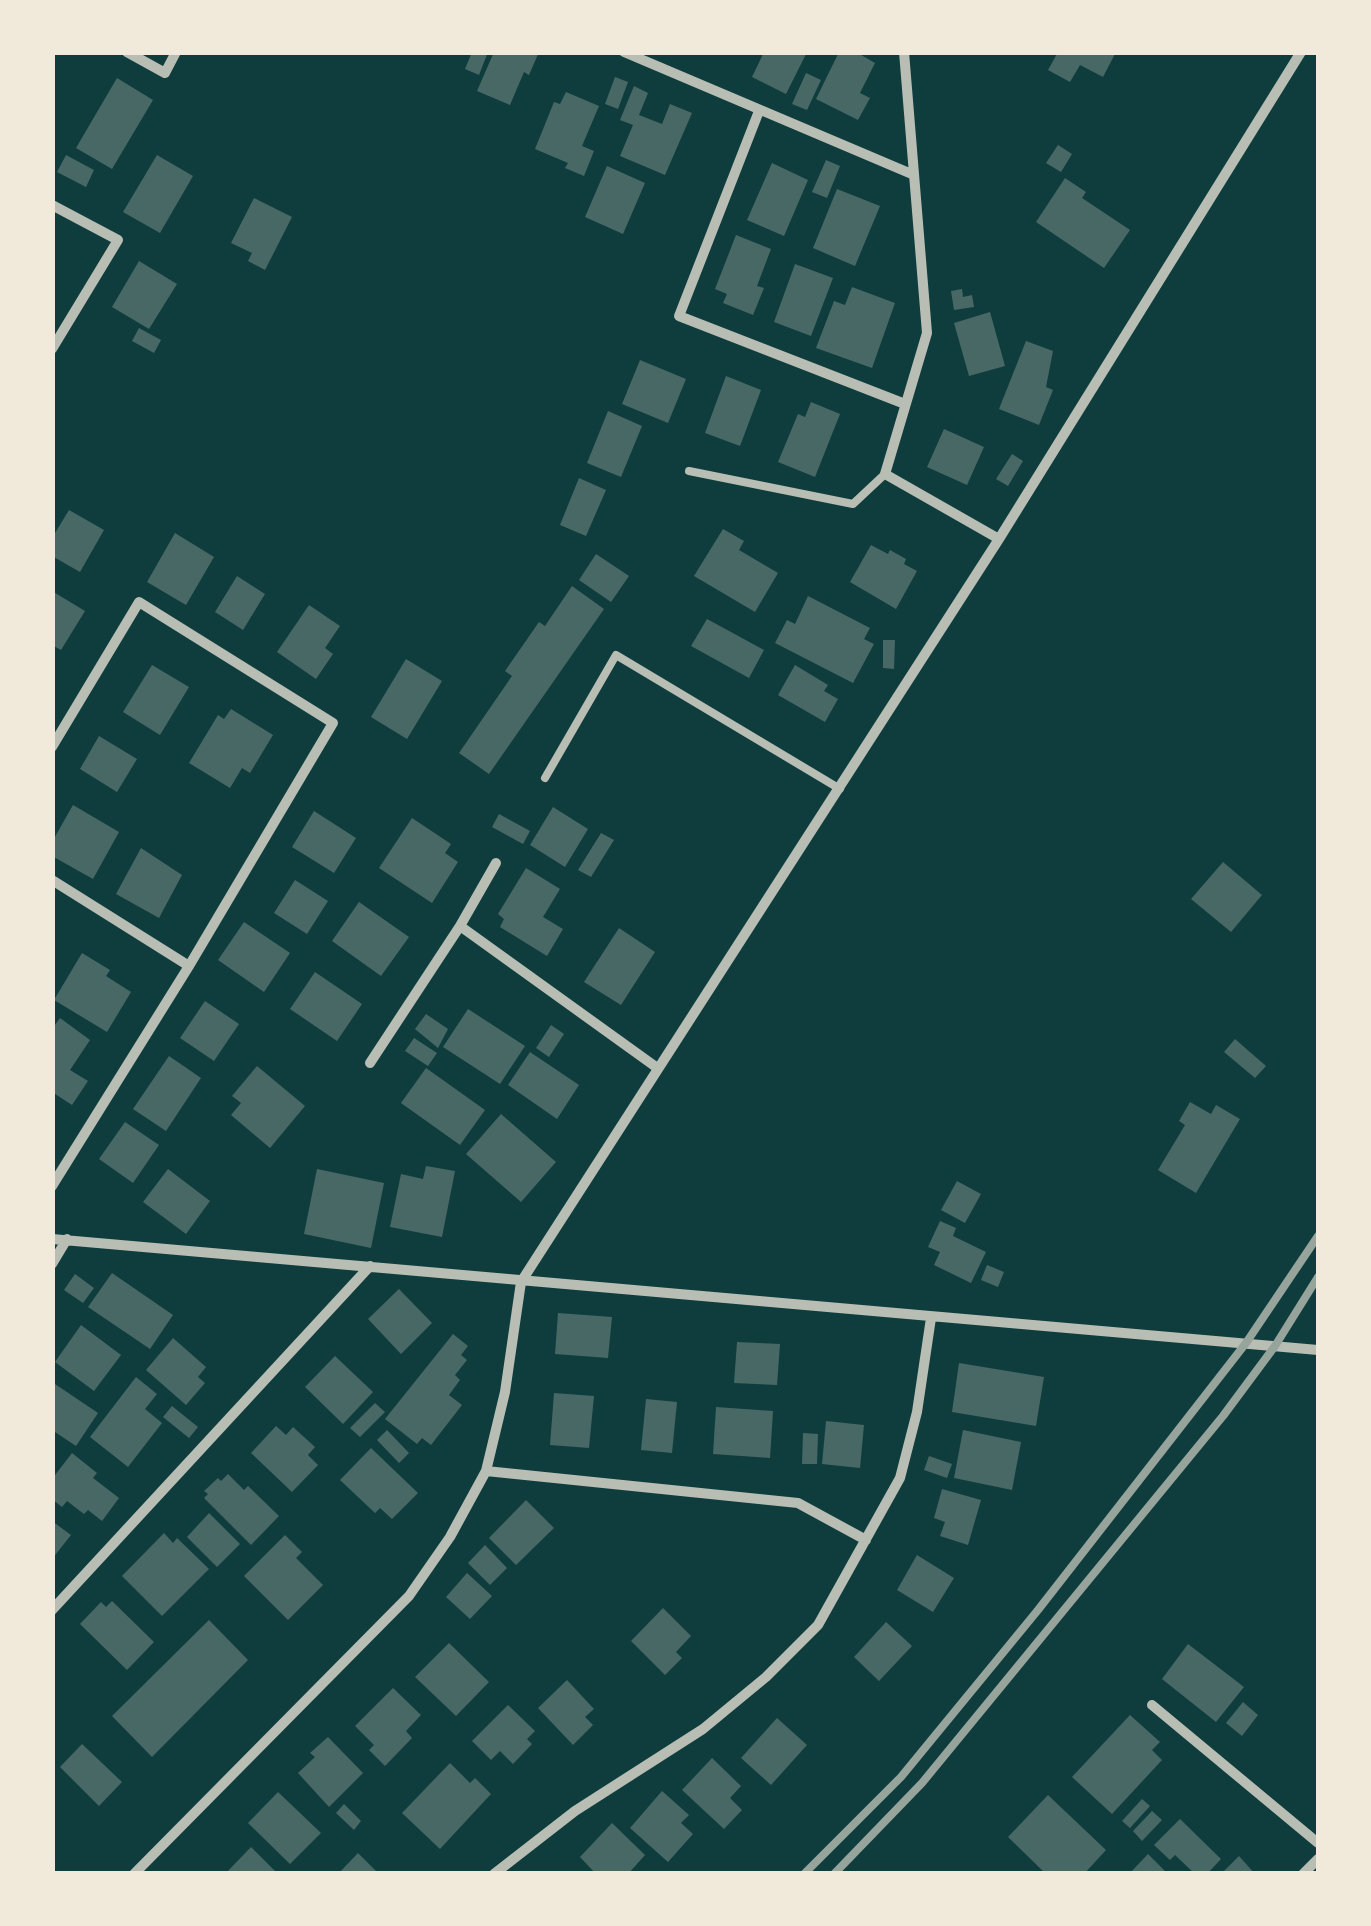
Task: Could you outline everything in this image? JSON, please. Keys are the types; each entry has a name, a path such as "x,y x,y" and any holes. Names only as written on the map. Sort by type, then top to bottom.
{"street":[{"path":"127,52 165,73 176,52"},
{"path":"624,52 914,175"},
{"path":"904,52 927,333 886,474 999,539"},
{"path":"134,1874 409,1596 450,1537 486,1472 505,1392 521,1282 656,1067 840,790 1301,52"},
{"path":"760,111 678,316 904,404"},
{"path":"52,205 118,240 52,349"},
{"path":"52,747 139,602 333,723 52,1186"},
{"path":"370,1063 460,926 496,863"},
{"path":"52,880 189,966"},
{"path":"460,926 656,1067"},
{"path":"52,1238 1318,1350"},
{"path":"52,1264 67,1240"},
{"path":"52,1610 370,1266"},
{"path":"494,1874 575,1810 703,1729 766,1677 818,1625 900,1478 917,1412 930,1318"},
{"path":"486,1472 798,1503 866,1540"},
{"path":"1152,1705 1318,1843"},
{"path":"1303,1874 1318,1859"}],"lane":[{"path":"689,470 852,504 886,474"},
{"path":"545,778 616,655 840,790"}],"building":[{"path":"472,52 488,52 479,75 465,69"},
{"path":"494,52 539,52 529,75 524,72 510,105 477,91"},
{"path":"764,52 807,52 786,94 752,77"},
{"path":"839,52 856,52 875,63 860,93 870,98 858,120 816,99"},
{"path":"1058,52 1116,52 1103,77 1080,65 1070,82 1048,70"},
{"path":"806,73 821,80 807,110 792,104"},
{"path":"615,77 628,82 618,109 605,104"},
{"path":"117,78 153,100 112,169 76,148"},
{"path":"634,86 648,93 639,115 662,124 670,104 692,113 665,175 620,156 633,125 620,120"},
{"path":"566,92 599,106 582,146 594,151 584,176 565,168 568,163 535,149 554,102 560,104"},
{"path":"1058,145 1072,154 1061,172 1046,163"},
{"path":"66,155 94,170 86,187 57,172"},
{"path":"157,155 193,176 160,233 123,212"},
{"path":"826,160 840,166 827,198 812,192"},
{"path":"772,163 808,180 784,236 747,220"},
{"path":"607,166 645,183 623,234 585,217"},
{"path":"1065,178 1086,192 1082,198 1130,230 1104,268 1036,222"},
{"path":"837,189 880,206 855,266 813,248"},
{"path":"254,198 292,217 265,270 248,261 252,253 231,243"},
{"path":"736,235 771,249 757,286 764,288 753,315 723,303 727,294 715,289"},
{"path":"139,261 177,284 149,329 112,307"},
{"path":"795,264 833,278 811,336 774,322"},
{"path":"852,287 895,303 872,368 816,348 834,301 845,305"},
{"path":"962,289 963,297 972,295 974,307 954,310 951,291"},
{"path":"990,312 1005,366 969,376 954,323"},
{"path":"139,328 161,340 154,353 132,341"},
{"path":"1026,341 1053,351 1046,387 1053,390 1039,425 999,409"},
{"path":"640,360 686,379 668,423 622,404"},
{"path":"726,376 761,390 740,446 705,433"},
{"path":"811,402 840,414 815,477 778,462 798,414 805,417"},
{"path":"608,411 642,426 621,477 587,463"},
{"path":"944,429 984,447 967,485 927,467"},
{"path":"1012,454 1023,461 1008,486 996,479"},
{"path":"579,478 606,490 586,536 560,525"},
{"path":"69,510 104,530 80,572 52,556 52,538"},
{"path":"723,529 744,541 739,550 778,573 755,612 694,576"},
{"path":"175,533 214,557 186,605 147,582"},
{"path":"871,545 906,559 904,564 917,571 896,609 850,582"},
{"path":"596,554 629,576 611,602 579,580"},
{"path":"237,576 265,594 243,630 215,612"},
{"path":"572,586 604,609 489,774 459,753 512,676 505,671 539,622 545,626"},
{"path":"52,591 85,611 61,650 52,645"},
{"path":"808,596 870,628 864,639 874,644 853,683 775,643 787,620 795,624"},
{"path":"309,605 340,626 325,648 333,654 316,679 277,652"},
{"path":"707,619 764,650 749,678 691,646"},
{"path":"883,640 895,640 894,669 883,668"},
{"path":"406,659 442,681 407,739 371,717"},
{"path":"152,665 189,687 160,735 123,712"},
{"path":"795,665 828,685 824,691 838,699 825,722 778,695"},
{"path":"231,709 273,735 250,773 242,768 230,788 189,763 218,715 224,719"},
{"path":"99,736 137,759 117,792 80,769"},
{"path":"73,805 119,832 93,879 52,856 52,842"},
{"path":"553,807 588,829 565,867 530,845"},
{"path":"314,811 356,838 334,873 292,847"},
{"path":"499,814 530,831 523,844 492,827"},
{"path":"412,818 451,844 445,853 458,862 432,903 379,868"},
{"path":"601,833 614,840 591,877 578,870"},
{"path":"141,848 182,875 159,918 116,894"},
{"path":"1223,862 1262,895 1231,932 1191,899"},
{"path":"526,868 560,889 543,917 563,929 547,956 500,927 504,919 498,914"},
{"path":"295,880 328,901 307,934 274,913"},
{"path":"359,902 409,937 381,976 332,941"},
{"path":"244,922 290,953 264,992 218,960"},
{"path":"619,928 655,952 621,1005 584,982"},
{"path":"82,953 110,970 106,976 131,992 107,1032 54,1000"},
{"path":"315,972 362,1004 337,1041 290,1009"},
{"path":"205,1001 239,1024 214,1061 180,1038"},
{"path":"468,1009 525,1046 500,1084 443,1047"},
{"path":"426,1014 448,1029 438,1048 415,1029"},
{"path":"60,1018 90,1040 70,1070 88,1081 72,1105 52,1092 52,1029"},
{"path":"551,1025 564,1034 549,1057 536,1048"},
{"path":"414,1038 437,1053 428,1066 405,1051"},
{"path":"1235,1039 1266,1066 1255,1078 1224,1052"},
{"path":"530,1052 579,1085 557,1119 508,1085"},
{"path":"169,1056 201,1078 166,1131 133,1109"},
{"path":"257,1066 305,1106 270,1148 231,1115 241,1103 232,1096"},
{"path":"426,1068 485,1110 460,1145 401,1103"},
{"path":"1190,1102 1211,1114 1216,1105 1240,1119 1196,1193 1158,1170 1185,1125 1179,1121"},
{"path":"501,1114 556,1162 521,1202 466,1154"},
{"path":"125,1122 159,1145 133,1183 99,1159"},
{"path":"426,1166 455,1171 442,1237 390,1227 401,1174 423,1179"},
{"path":"168,1169 210,1201 186,1234 143,1202"},
{"path":"317,1169 384,1183 371,1248 304,1234"},
{"path":"957,1181 981,1194 965,1223 941,1210"},
{"path":"940,1221 956,1228 953,1236 986,1252 971,1283 934,1265 940,1252 928,1247"},
{"path":"987,1265 1004,1272 998,1287 981,1280"},
{"path":"112,1273 173,1315 150,1349 88,1307"},
{"path":"75,1274 94,1288 83,1303 64,1290"},
{"path":"399,1289 432,1323 401,1354 368,1319"},
{"path":"558,1313 612,1317 608,1358 555,1354"},
{"path":"81,1325 121,1355 94,1391 55,1362"},
{"path":"453,1334 468,1346 461,1355 467,1360 455,1375 460,1380 449,1395 462,1405 431,1445 422,1438 417,1444 385,1419"},
{"path":"173,1338 206,1367 198,1377 205,1383 186,1405 146,1370"},
{"path":"737,1342 780,1344 777,1385 734,1383"},
{"path":"335,1356 373,1392 343,1424 305,1387"},
{"path":"959,1363 1044,1377 1036,1426 952,1412"},
{"path":"136,1377 157,1394 145,1409 162,1423 128,1467 90,1437"},
{"path":"52,1382 98,1413 76,1446 52,1430"},
{"path":"554,1393 594,1396 589,1448 550,1445"},
{"path":"646,1399 677,1402 672,1453 641,1450"},
{"path":"375,1403 385,1412 360,1437 350,1428"},
{"path":"172,1406 198,1427 189,1438 163,1417"},
{"path":"716,1407 773,1411 770,1458 713,1454"},
{"path":"826,1421 864,1425 860,1468 822,1464"},
{"path":"276,1426 286,1435 293,1427 315,1447 308,1455 318,1465 292,1492 251,1453"},
{"path":"387,1430 409,1453 399,1463 377,1440"},
{"path":"963,1430 1021,1442 1012,1490 954,1478"},
{"path":"803,1433 818,1434 817,1464 802,1464"},
{"path":"371,1448 418,1493 392,1519 380,1508 375,1513 340,1480"},
{"path":"72,1453 97,1473 93,1478 119,1498 102,1521 88,1510 84,1514 67,1501 62,1507 52,1499 52,1479"},
{"path":"929,1456 952,1464 947,1478 924,1470"},
{"path":"228,1474 244,1490 248,1486 279,1516 251,1545 204,1498 208,1494 204,1491"},
{"path":"942,1489 981,1500 968,1545 940,1536 945,1522 934,1518"},
{"path":"526,1500 554,1528 516,1565 489,1538"},
{"path":"209,1513 240,1544 217,1567 187,1537"},
{"path":"52,1521 71,1535 52,1559"},
{"path":"164,1533 173,1543 177,1538 209,1569 162,1616 122,1576"},
{"path":"285,1535 302,1552 296,1558 323,1585 288,1620 244,1576"},
{"path":"485,1545 507,1568 490,1585 468,1563"},
{"path":"917,1555 954,1578 933,1612 897,1590"},
{"path":"467,1573 492,1596 470,1619 446,1597"},
{"path":"112,1601 154,1642 127,1670 80,1624 101,1602 106,1607"},
{"path":"663,1608 691,1636 676,1652 682,1658 665,1675 631,1641"},
{"path":"209,1620 248,1660 152,1757 112,1716"},
{"path":"886,1622 912,1646 879,1681 854,1657"},
{"path":"449,1643 489,1682 456,1716 415,1677"},
{"path":"1188,1644 1244,1687 1216,1722 1162,1679"},
{"path":"567,1680 594,1709 585,1717 593,1725 573,1745 538,1708"},
{"path":"393,1688 421,1715 406,1731 412,1738 385,1766 369,1750 374,1745 355,1726"},
{"path":"1243,1702 1258,1715 1242,1736 1226,1723"},
{"path":"508,1705 535,1731 527,1739 532,1744 513,1764 500,1751 491,1760 472,1741"},
{"path":"1130,1715 1160,1742 1152,1750 1162,1760 1112,1814 1072,1777"},
{"path":"777,1718 807,1745 771,1785 741,1758"},
{"path":"328,1737 363,1773 329,1807 298,1773 315,1757 310,1753"},
{"path":"82,1744 122,1782 99,1806 60,1767"},
{"path":"712,1758 741,1786 730,1798 742,1810 724,1829 682,1790"},
{"path":"450,1763 470,1783 475,1778 491,1794 440,1849 402,1813"},
{"path":"662,1791 689,1815 681,1823 693,1834 668,1862 630,1828"},
{"path":"278,1792 321,1833 290,1864 248,1823"},
{"path":"1048,1795 1106,1850 1084,1874 1046,1874 1008,1837"},
{"path":"1142,1799 1150,1806 1130,1828 1122,1821"},
{"path":"344,1804 361,1821 354,1830 336,1813"},
{"path":"1152,1811 1162,1820 1142,1841 1133,1831"},
{"path":"1180,1819 1221,1859 1207,1874 1195,1874 1175,1855 1170,1860 1154,1845"},
{"path":"612,1823 645,1855 628,1874 596,1874 580,1857"},
{"path":"251,1847 278,1874 225,1874"},
{"path":"358,1853 379,1874 338,1874"},
{"path":"1148,1854 1168,1874 1129,1874"},
{"path":"1239,1856 1255,1874 1221,1874"}],"railway":[{"path":"804,1874 901,1777 1038,1610 1246,1343 1318,1236"},
{"path":"834,1874 922,1783 1223,1416 1275,1346 1318,1277"}]}
